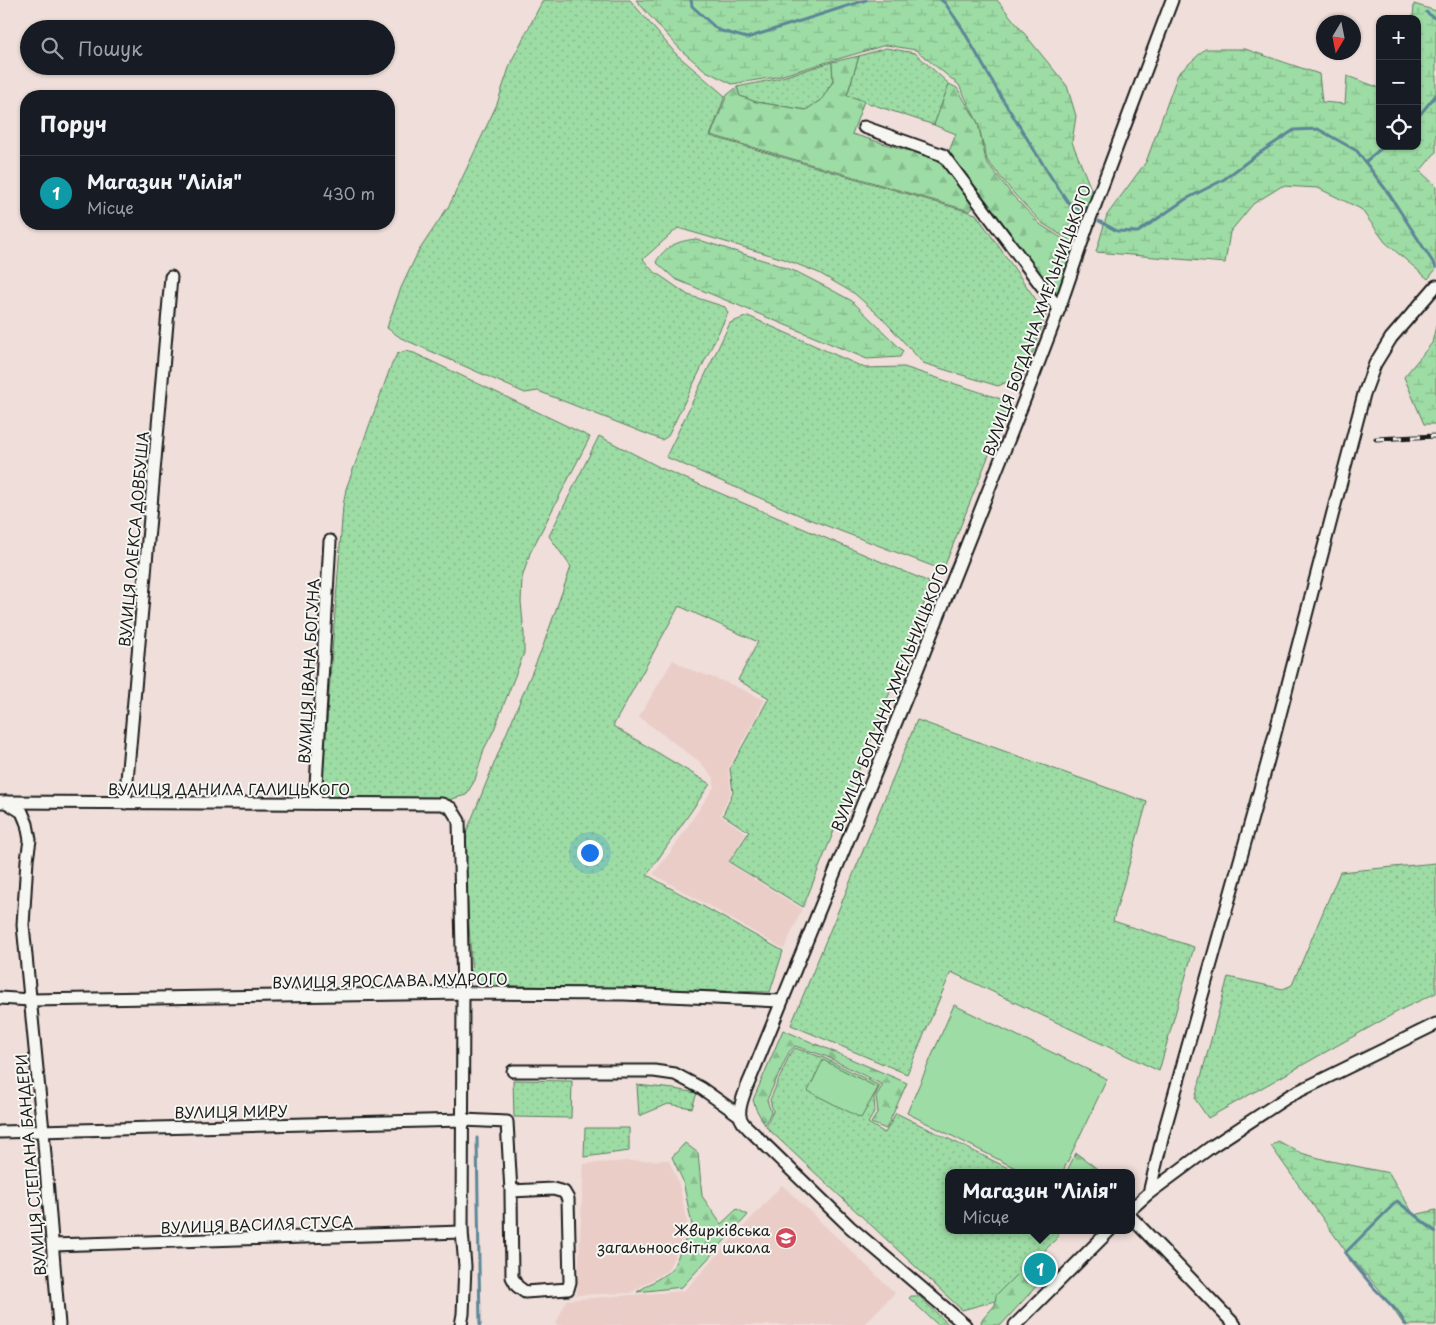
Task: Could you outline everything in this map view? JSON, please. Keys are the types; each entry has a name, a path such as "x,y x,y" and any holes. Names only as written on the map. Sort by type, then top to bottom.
{"street":[{"name":"ВУЛИЦЯ БОГДАНА ХМЕЛЬНИЦЬКОГО","path":"739,1115 742,1102 781,1001 910,688 1059,309 1088,221 1172,0"},
{"path":"864,127 943,155 1059,309"},
{"name":"ВУЛИЦЯ ОЛЕКСА ДОВБУША","path":"125,803 171,277"},
{"path":"1149,1193 1163,1135 1267,764 1364,394 1375,364 1388,343 1436,286"},
{"name":"ВУЛИЦЯ ІВАНА БОГУНА","path":"315,803 330,541"},
{"name":"ВУЛИЦЯ ДАНИЛА ГАЛИЦЬКОГО","path":"3,802 442,804 451,808 458,821 463,993"},
{"name":"ВУЛИЦЯ СТЕПАНА БАНДЕРИ","path":"3,802 22,812 27,824 30,840 23,925 59,1325"},
{"path":"461,1325 464,1266 462,1232 463,993"},
{"name":"ВУЛИЦЯ ЯРОСЛАВА МУДРОГО","path":"0,998 30,1000 463,993 624,994 781,1001"},
{"path":"1135,1205 1211,1147 1289,1096 1436,1024"},
{"path":"513,1071 654,1071 675,1074 701,1088 739,1115 744,1124 850,1227 965,1325"},
{"name":"ВУЛИЦЯ МИРУ","path":"0,1132 462,1120 507,1122 511,1191"},
{"path":"553,1189 564,1192 568,1199 570,1282 568,1289 525,1292 517,1286 512,1277 511,1191 553,1189"},
{"path":"1135,1221 1234,1325"},
{"name":"ВУЛИЦЯ ВАСИЛЯ СТУСА","path":"53,1245 462,1232"},
{"path":"1015,1325 1106,1234"}],"shaded area":[{"path":"673,660 686,668 730,684 765,700 728,769 731,792 720,815 746,833 728,863 802,909 784,949 653,874 672,850 714,787 714,778 699,761 639,717"},
{"path":"669,1160 679,1184 688,1227 668,1270 630,1293 577,1295 584,1164"},
{"name":"Жвирківська загальноосвітня школа","path":"782,1185 895,1293 863,1325 556,1325 566,1300 684,1291"}],"green space":[{"path":"543,0 630,0 676,54 725,96 710,136 976,214 1046,314 1025,374 998,386 923,363 882,318 855,294 819,273 784,259 678,228 643,259 652,270 688,295 725,307 728,313 668,436 662,440 538,391 525,393 401,338 387,328 401,288 418,252 450,204 497,104 511,62"},
{"path":"636,0 997,0 1067,86 1076,116 1072,142 1093,194 1075,244 1042,223 1015,195 987,160 978,123 959,85 916,50 886,45 776,77 732,84 706,71 683,52"},
{"path":"1414,4 1436,11 1436,152 1420,171 1436,186 1436,269 1428,279 1385,242 1361,209 1318,188 1282,186 1253,204 1230,232 1225,263 1096,252 1107,215 1146,162 1178,74 1205,49 1245,49 1319,74 1322,102 1345,104 1347,76 1376,87 1376,150 1421,150 1421,15 1413,15"},
{"path":"886,48 915,53 949,84 934,125 847,96 859,56"},
{"path":"859,56 847,95 864,101 852,134 939,160 974,207 970,211 711,135 727,95 737,87 740,96 756,102 806,110 822,99 833,81 832,62"},
{"path":"832,62 833,81 822,99 806,110 756,102 740,96 737,87 776,79"},
{"path":"949,84 957,88 978,123 986,161 1013,196 1041,225 1074,246 1058,291 1047,289 950,158 949,151 956,134 934,125"},
{"path":"696,239 797,272 852,301 903,351 900,357 867,359 675,279 656,262 673,245"},
{"path":"748,316 865,368 904,367 1010,402 943,570 806,518 666,457 730,323"},
{"path":"1436,326 1436,424 1424,424 1404,377 1432,343"},
{"path":"405,351 414,353 590,437 530,553 522,578 521,602 524,653 493,732 484,749 475,780 466,795 448,800 332,797 326,795 322,787 343,506 346,489 391,366 397,354"},
{"path":"599,436 663,469 929,582 926,599 878,723 803,907 729,862 749,832 723,815 733,792 730,769 769,698 738,680 758,642 679,606 613,726 710,784 647,875 783,951 770,992 483,985 472,977 464,838 543,646 571,567 549,536"},
{"path":"917,720 1147,802 1113,921 1194,947 1159,1071 951,972 907,1074 791,1025"},
{"path":"1436,863 1436,993 1404,1008 1208,1118 1195,1099 1228,977 1283,989 1292,985 1340,872"},
{"path":"954,1005 1107,1079 1064,1169 1017,1169 907,1113"},
{"path":"783,1030 907,1083 886,1129 871,1123 878,1112 876,1096 883,1085 825,1056 795,1046 789,1052 767,1100 771,1112 765,1125 753,1100"},
{"path":"795,1048 824,1058 880,1086 874,1097 875,1111 868,1123 885,1133 896,1113 1010,1169 945,1169 945,1234 1058,1234 1058,1237 995,1301 962,1310 766,1127 773,1111 770,1100 790,1054"},
{"path":"823,1060 878,1088 861,1118 808,1091"},
{"path":"513,1080 572,1081 571,1118 514,1117"},
{"path":"637,1085 697,1093 692,1108 668,1104 639,1116"},
{"path":"585,1128 629,1128 629,1151 584,1157"},
{"path":"1278,1141 1301,1153 1389,1173 1414,1215 1436,1210 1436,1325 1404,1325 1379,1289 1347,1253 1271,1146"},
{"path":"685,1143 698,1153 702,1196 721,1224 737,1209 748,1215 682,1287 637,1292 672,1270 692,1225 683,1181 672,1157"},
{"path":"1076,1153 1098,1169 1068,1169"},
{"path":"1026,1265 1041,1281 1001,1325 982,1325 981,1321 995,1305 996,1295"},
{"path":"911,1296 919,1296 949,1325 938,1325 909,1298"}],"waterway":[{"path":"691,0 692,6 718,30 747,38 866,0"},
{"path":"941,0 962,28 1000,95 1051,177 1068,202 1082,211"},
{"path":"1426,12 1436,19"},
{"path":"1421,113 1436,95"},
{"path":"1099,221 1117,231 1138,232 1186,199 1223,180 1294,130 1318,129 1357,151 1389,194 1436,267"},
{"path":"1365,162 1379,150"},
{"path":"477,1138 480,1325"},
{"path":"1406,1325 1398,1312 1374,1288 1345,1253 1397,1201 1436,1232"}],"railway":[{"path":"1376,439 1436,436"}],"place":[{"name":"Жвирківська загальноосвітня школа","path":"786,1238"},
{"name":"Магазин \"Лілія\"","path":"1040,1269"}]}
